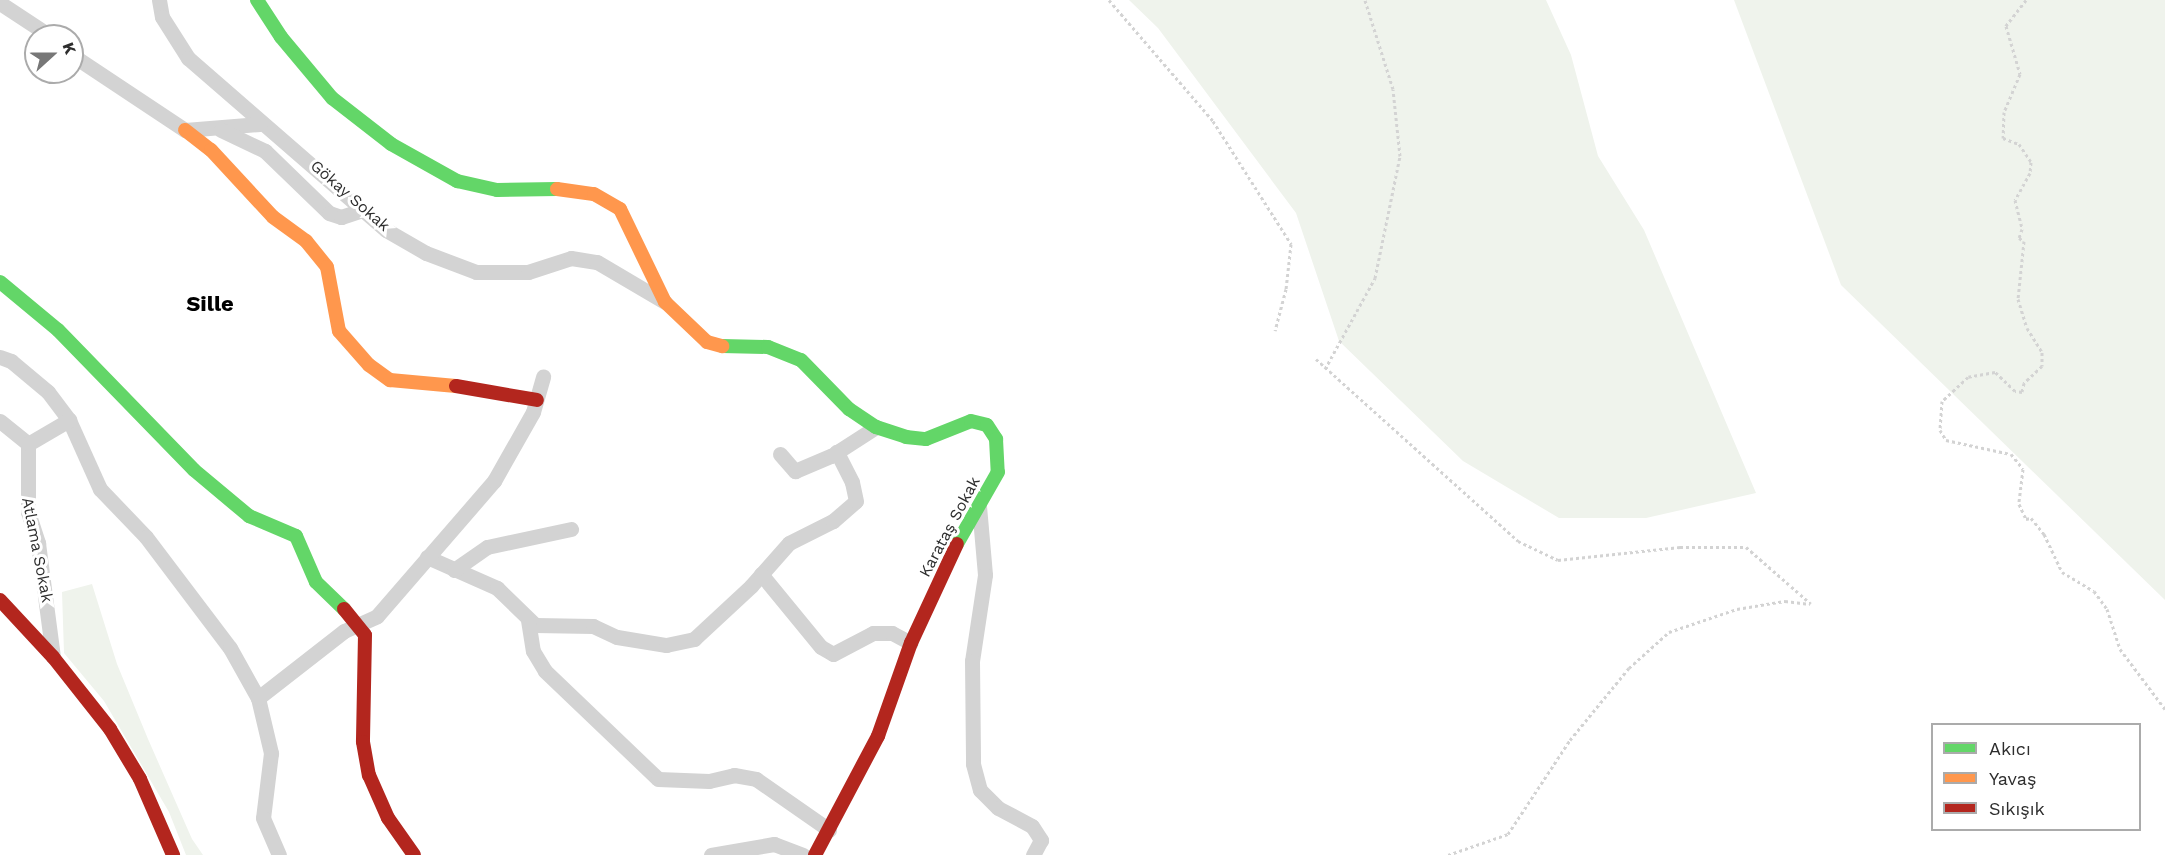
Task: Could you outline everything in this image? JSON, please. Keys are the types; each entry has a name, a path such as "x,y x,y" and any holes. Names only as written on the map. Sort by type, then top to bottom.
{"street":[{"name":"Gökay Sokak","path":"159,0 162,16 188,58 260,124 298,150 386,230 426,253 476,272 528,272 571,258 597,262 665,302"},
{"name":"Karataş Sokak","path":"258,0 281,37 332,98 391,144 457,181 497,190 560,189 594,194 620,209 665,302 707,342 734,348 768,347 801,360 849,409 876,428 926,439 971,421 987,425 996,439 998,472 979,505 911,643 878,736 815,855"},
{"path":"0,3 32,24"},
{"path":"84,63 185,130 210,150 273,217 306,241 327,267 339,331 369,365 390,380 426,381 537,400"},
{"path":"185,130 260,124"},
{"path":"218,129 265,151 329,213 341,217 363,210"},
{"path":"0,282 58,330 194,470 249,516 296,536 316,582 359,624 365,635 363,742 369,775 388,818 414,855"},
{"path":"0,357 11,361 48,392 69,420 100,489 146,537 230,648 258,698 271,753 263,818 279,855"},
{"path":"258,698 344,631 377,616 494,481 537,400 543,376"},
{"path":"0,421 28,444 69,420"},
{"path":"780,454 795,471 837,452 876,428"},
{"name":"Atlama Sokak","path":"28,444 28,512 41,561 53,657"},
{"path":"427,556 497,588 535,625 593,627 617,637 666,645 694,639 761,574 789,543 833,521 856,501 852,482 837,452"},
{"path":"979,505 985,575 972,661 973,764 980,790 998,808 1011,812 1041,840 1033,855"},
{"path":"454,570 486,547 571,529"},
{"path":"761,574 821,647 833,654 873,633 892,633 911,643"},
{"path":"0,600 53,657 110,729 140,779 173,855"},
{"path":"528,620 533,651 545,671 658,779 709,781 734,775 756,779 829,830"},
{"path":"711,855 774,844 803,855"}],"path":[{"path":"1109,0 1214,121 1291,244 1286,289 1275,331"},
{"path":"1325,369 1375,278 1400,156 1393,89 1365,0"},
{"path":"2026,0 2006,26 2020,74 2004,112 2003,138 2026,150 2031,162 2030,173 2015,200 2022,229 2019,238 2024,241 2018,299 2027,328 2042,352 2042,366 2025,383 2022,392 2015,391 1995,372 1968,377 1953,387 1942,401 1940,430 1946,440 2011,454 2023,469 2019,504 2026,519 2031,518 2044,534 2062,572 2094,591 2108,609 2120,649 2165,709"},
{"path":"1316,359 1528,546 1558,560 1680,547 1746,547 1811,604 1785,600 1737,609 1668,632 1629,668 1570,740 1508,834 1448,855"}],"shaded area":[{"path":"1129,0 1546,0 1571,55 1598,156 1644,230 1756,493 1646,518 1559,518 1463,461 1339,341 1296,213 1158,28"},
{"path":"1734,0 2165,0 2165,600 1841,285"},
{"path":"92,584 117,664 192,839 203,855 186,855 169,812 104,701 64,653 62,592"}],"traffic: fast":[{"path":"257,0 281,37 332,98 391,144 457,181 497,190 557,189"},
{"path":"0,282 58,330 194,470 249,516 296,536 316,582 344,609"},
{"path":"722,346 768,347 801,360 849,409 876,427 906,437 926,439 971,421 987,425 996,439 998,472 957,544"}],"traffic: slow":[{"path":"185,130 211,150 273,217 306,241 327,267 339,331 369,365 390,380 456,386"},
{"path":"557,189 594,194 620,209 665,302 707,342 722,346"}],"traffic: jam":[{"path":"456,386 537,400"},
{"path":"815,855 878,736 911,643 957,544"},
{"path":"0,600 53,657 110,729 140,779 173,855"},
{"path":"344,609 365,635 363,742 369,775 388,818 414,855"}],"district":[{"name":"Sille","path":"210,304"}]}
